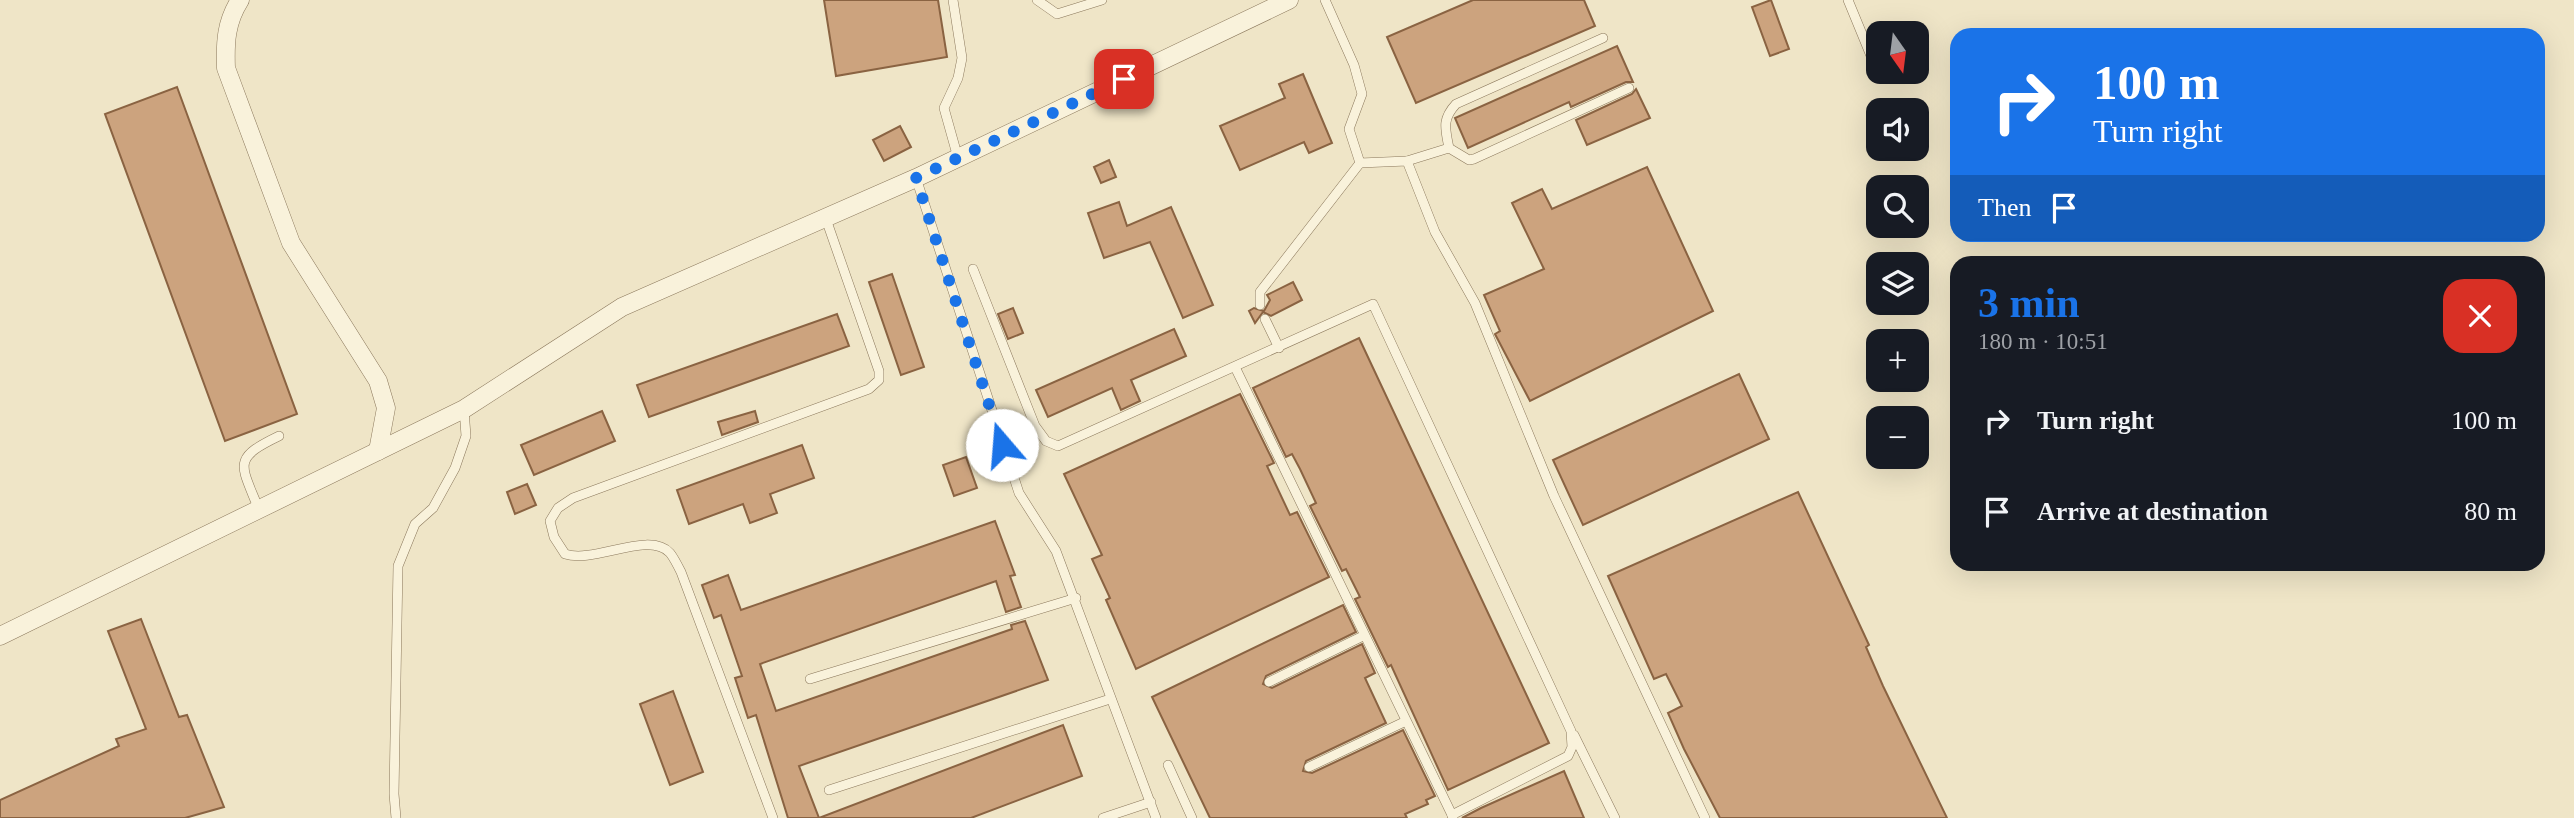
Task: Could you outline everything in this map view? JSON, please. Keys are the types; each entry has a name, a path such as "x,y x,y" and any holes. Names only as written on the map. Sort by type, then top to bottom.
{"street":[{"path":"240,0 230,16 225,43 226,68 291,243 378,380 386,408 378,451"},
{"path":"0,636 464,409 622,306 916,178 1289,0"}],"lane":[{"path":"953,0 962,58 958,78 944,108 958,158"},
{"path":"1037,0 1058,14 1102,0"},
{"path":"1325,0 1354,65 1362,94 1349,129 1360,163"},
{"path":"1848,0 1866,44"},
{"path":"1603,38 1456,104 1446,115 1444,124 1449,148 1469,160 1474,159 1629,88"},
{"path":"1260,305 1260,292 1360,163 1407,161 1449,148"},
{"path":"1407,161 1435,232 1475,303 1554,496 1705,818"},
{"path":"916,178 1019,493 1056,551 1076,598 1110,699 1156,818"},
{"path":"773,818 681,572 669,552 657,545 629,547 577,558 565,554 554,537 550,521 558,508 573,498 869,389 879,380 879,371 826,219"},
{"path":"973,269 1035,426 1046,441 1058,446 1373,304 1571,730 1615,818"},
{"path":"1265,318 1279,348"},
{"path":"1235,368 1404,722 1452,816 1568,756 1572,747 1571,730"},
{"path":"396,818 394,794 398,566 415,524 433,508 455,468 466,436 464,409"},
{"path":"259,510 243,469 244,458 252,449 279,436"},
{"path":"810,679 1076,598"},
{"path":"1269,682 1363,636"},
{"path":"829,790 1110,699"},
{"path":"1309,767 1404,722"},
{"path":"1168,765 1192,818"},
{"path":"1103,818 1151,802"}],"building":[{"path":"824,0 938,0 947,57 836,76"},
{"path":"1473,0 1584,0 1595,26 1416,103 1387,37"},
{"path":"1771,0 1789,49 1770,56 1752,7"},
{"path":"1617,46 1633,82 1626,82 1571,107 1569,102 1468,148 1455,118"},
{"path":"1303,74 1332,143 1309,153 1304,142 1240,170 1220,126 1285,98 1279,84"},
{"path":"177,87 297,414 225,441 105,114"},
{"path":"1636,89 1650,118 1587,145 1576,120 1632,94"},
{"path":"900,126 911,147 884,161 873,140"},
{"path":"1109,160 1116,177 1101,183 1094,167"},
{"path":"1647,167 1713,311 1530,401 1495,334 1500,331 1484,295 1544,269 1512,203 1542,189 1552,209"},
{"path":"1119,202 1127,226 1171,207 1213,305 1183,318 1150,242 1104,258 1088,213"},
{"path":"892,274 924,367 901,375 869,282"},
{"path":"1293,282 1302,300 1271,316 1263,312 1255,323 1249,311 1254,308 1264,311 1270,300 1267,295"},
{"path":"1013,308 1023,333 1008,339 998,314"},
{"path":"837,314 849,346 649,417 637,385"},
{"path":"1174,329 1186,356 1131,380 1140,401 1121,410 1112,388 1048,417 1036,390"},
{"path":"1359,338 1549,743 1448,790 1391,665 1388,667 1355,599 1360,597 1346,569 1342,571 1310,506 1316,503 1300,469 1292,454 1286,457 1253,388"},
{"path":"1739,374 1769,439 1583,525 1553,460"},
{"path":"1240,394 1274,463 1267,466 1290,515 1297,512 1329,577 1136,669 1106,600 1110,598 1092,559 1102,555 1064,474"},
{"path":"602,411 615,441 534,475 521,445"},
{"path":"755,411 758,422 722,435 718,422"},
{"path":"802,445 814,478 770,494 777,513 750,523 743,504 689,524 677,490"},
{"path":"966,457 977,488 954,496 943,465"},
{"path":"527,484 536,505 515,514 507,492"},
{"path":"1798,492 1869,645 1866,647 1883,686 1947,818 1720,818 1684,749 1668,713 1682,706 1666,674 1654,679 1608,576"},
{"path":"995,521 1015,575 1010,576 1021,607 1006,612 996,581 760,664 776,711 1012,629 1011,625 1025,621 1048,680 799,766 819,818 788,818 756,715 748,718 735,678 742,676 721,615 714,618 702,585 728,575 741,610"},
{"path":"1343,605 1356,632 1266,676 1263,684 1272,688 1362,644 1375,673 1365,678 1386,723 1306,761 1303,771 1312,773 1403,730 1435,796 1426,800 1428,804 1405,814 1407,818 1210,818 1152,697"},
{"path":"141,619 179,717 187,715 224,807 185,818 0,818 0,800 119,746 116,739 146,729 108,631"},
{"path":"673,691 703,772 670,785 640,704"},
{"path":"1063,725 1082,776 971,818 819,818"},
{"path":"1564,771 1584,818 1462,818 1481,808"}],"route":[{"path":"1002,445 916,178 1124,79"}]}
